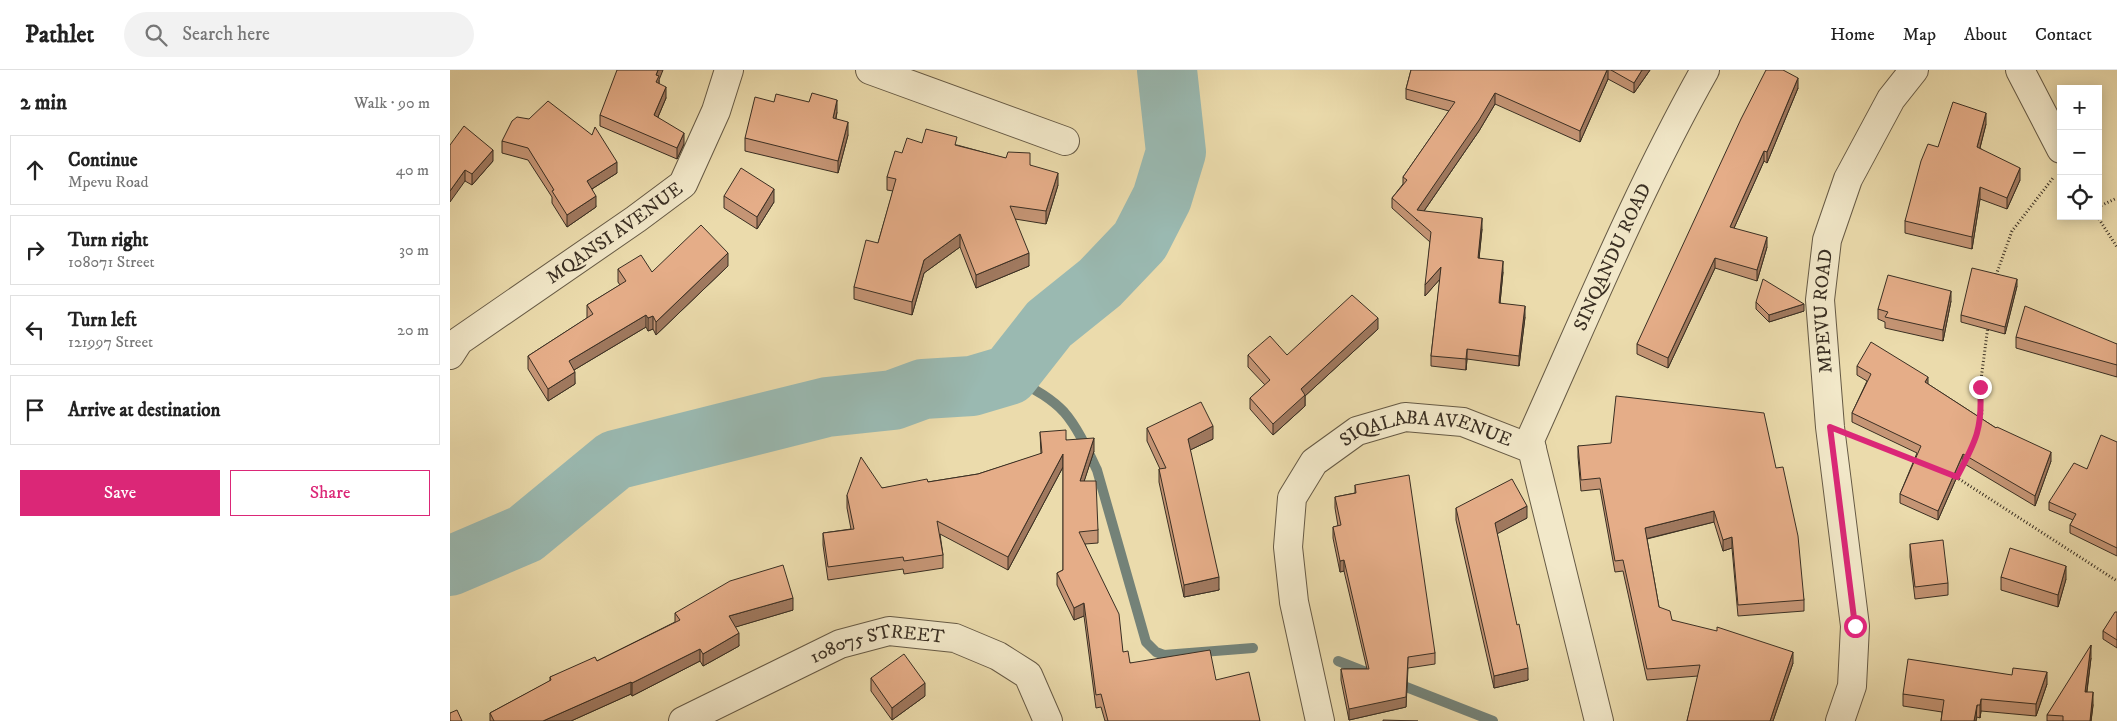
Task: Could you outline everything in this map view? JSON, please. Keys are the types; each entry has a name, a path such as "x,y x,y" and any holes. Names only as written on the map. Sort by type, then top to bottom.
{"street":[{"name":"MQANSI AVENUE","path":"450,355 459,341 636,219 683,184 716,111 729,70"},
{"path":"870,70 1065,141"},
{"name":"SINQANDU ROAD","path":"1532,449 1530,440 1644,189 1685,105 1705,70"},
{"name":"MPEVU ROAD","path":"1840,721 1852,686 1855,626 1830,427 1820,300 1827,240 1848,179 1891,99 1914,70"},
{"path":"2020,70 2057,141"},
{"name":"SIQALABA AVENUE","path":"1320,721 1294,602 1288,547 1292,498 1314,462 1357,431 1405,417 1463,422 1532,449 1599,721"},
{"name":"108075 STREET","path":"683,721 840,644 889,631 956,638 998,656 1028,675 1048,721"}],"path":[{"path":"1995,283 1996,274 2012,231 2055,176"},
{"path":"2102,206 2117,198"},
{"path":"2100,220 2117,247"},
{"path":"1978,428 1982,413 1980,387 1990,317"},
{"path":"1830,427 1921,463"},
{"path":"1957,477 1970,451"},
{"path":"1948,474 1957,477 2117,581"}],"building":[{"path":"617,70 658,70 656,75 659,76 656,82 666,87 654,115 684,133 677,148 600,115"},
{"path":"1411,70 1607,70 1580,131 1495,93 1479,120 1417,210 1482,218 1478,258 1503,261 1499,303 1525,306 1519,356 1467,349 1466,359 1431,356 1441,267 1425,285 1431,232 1392,198 1407,180 1403,177 1455,102 1406,89"},
{"path":"1611,70 1642,70 1634,83"},
{"path":"1766,70 1783,70 1798,78 1767,152 1764,151 1730,227 1767,237 1757,270 1715,258 1668,358 1637,344 1741,119"},
{"path":"812,93 837,100 833,118 848,122 838,161 745,138 755,97 774,102 776,94 809,102"},
{"path":"548,101 592,135 595,127 617,162 587,181 596,196 567,215 528,148 502,141 512,121 517,117 529,119"},
{"path":"1953,102 1986,113 1977,147 2020,168 2007,198 1980,187 1972,237 1905,221 1921,161 1928,144 1938,147"},
{"path":"464,126 493,150 472,174 465,170 450,191 450,145"},
{"path":"926,129 957,137 955,145 1006,158 1008,152 1030,153 1030,165 1058,173 1046,211 1010,206 1029,253 976,275 960,234 924,260 912,302 854,287 866,240 878,243 896,179 887,177 895,151 902,153 907,138 922,143"},
{"path":"741,168 774,189 757,217 724,196"},
{"path":"701,225 728,253 656,322 653,316 648,318 646,315 569,361 575,372 548,389 528,356 593,314 587,305 626,281 618,269 641,255 652,272"},
{"path":"1972,268 2017,279 2005,327 1961,315"},
{"path":"1888,275 1951,291 1943,330 1885,317 1888,312 1878,309"},
{"path":"1763,279 1804,304 1769,315 1756,302"},
{"path":"1352,295 1378,318 1301,389 1305,395 1273,424 1250,398 1270,380 1248,355 1270,336 1287,355"},
{"path":"2025,306 2117,344 2117,365 2016,337"},
{"path":"1871,342 1928,377 1925,382 1996,428 2051,452 2035,496 1963,454 1938,511 1900,494 1921,446 1852,413 1871,374 1857,366"},
{"path":"1616,396 1764,413 1776,468 1783,467 1798,536 1804,600 1738,605 1732,537 1723,540 1714,511 1645,528 1659,607 1670,611 1672,620 1717,631 1717,627 1793,652 1770,721 1687,721 1700,665 1647,669 1623,560 1615,561 1600,478 1581,480 1578,446 1611,443"},
{"path":"1201,402 1213,426 1188,439 1219,577 1184,585 1159,469 1166,468 1147,428"},
{"path":"1066,430 1066,440 1094,438 1080,481 1096,481 1098,530 1079,532 1119,614 1123,652 1128,651 1130,663 1210,650 1216,680 1249,672 1260,721 1108,721 1101,694 1096,695 1084,603 1074,608 1057,573 1063,570 1063,454 1008,557 937,521 943,555 904,561 903,557 828,567 823,533 854,529 847,495 861,457 882,488 927,479 928,482 978,474 1042,453 1040,432"},
{"path":"2101,435 2117,442 2117,548 2070,525 2076,514 2049,502 2074,463 2087,469"},
{"path":"1409,475 1435,653 1408,657 1406,697 1349,709 1341,669 1369,669 1344,560 1340,561 1333,527 1341,525 1335,497 1356,493 1355,485"},
{"path":"1512,479 1527,506 1495,523 1528,668 1494,676 1456,508"},
{"path":"1943,540 1948,583 1915,587 1910,544"},
{"path":"2010,548 2066,566 2058,595 2001,577"},
{"path":"783,565 793,598 729,616 739,633 703,654 700,649 632,683 543,721 494,721 490,713 551,680 550,677 595,657 597,661 680,620 675,613 730,581"},
{"path":"2115,612 2117,612 2117,640 2103,631"},
{"path":"2091,645 2085,692 2093,692 2090,721 2063,721 2063,716 2047,715"},
{"path":"904,654 925,683 892,708 871,678"},
{"path":"1908,659 2012,675 2013,668 2047,672 2036,704 1981,699 1980,705 1977,705 1974,721 1941,721 1944,700 1903,694"},
{"path":"457,710 462,721 450,721 450,713"},
{"path":"1383,720 1418,721 1383,721"}],"waterway":[{"path":"450,566 525,534 615,460 827,407 893,400 923,389 972,386 1009,375 1049,324 1100,283 1140,241 1162,198 1176,152 1167,70"},
{"path":"1009,375 1058,406 1074,425 1082,440 1097,470 1146,642 1156,652 1164,655 1253,648"},
{"path":"1338,661 1371,674"},
{"path":"1396,683 1493,721"}],"route":[{"path":"1855,626 1830,427 1957,477 1975,442 1982,413 1980,387"}]}
